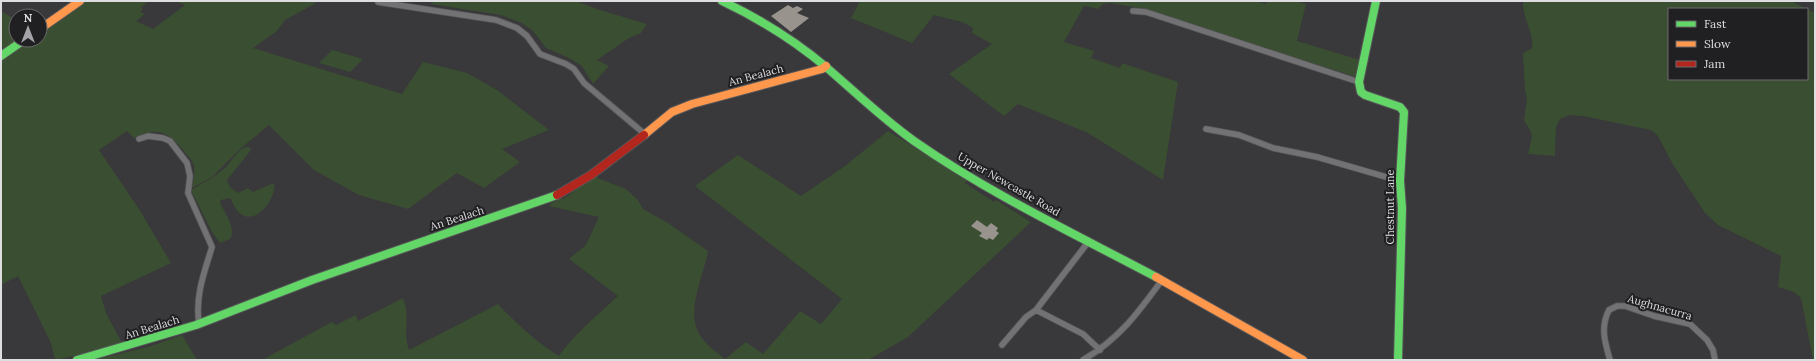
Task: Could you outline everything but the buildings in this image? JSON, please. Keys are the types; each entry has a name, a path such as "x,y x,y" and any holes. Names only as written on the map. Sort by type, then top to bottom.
{"street":[{"name":"Upper Newcastle Road","path":"722,1 753,15 772,26 826,66 887,121 916,142 1002,194 1241,322 1303,360"},
{"path":"1133,11 1146,12 1359,82 1376,1"},
{"path":"48,23 75,2"},
{"path":"378,2 496,20 512,25 527,36 540,54 566,64 574,69 584,83 646,134"},
{"path":"1,56 12,48"},
{"name":"An Bealach","path":"77,360 146,341 199,324 312,280 450,231 551,198 571,188 606,164 672,112 684,106 822,69 826,66"},
{"name":"Chestnut Lane","path":"1359,82 1361,92 1365,95 1400,107 1404,112 1400,181 1402,208 1398,360"},
{"path":"1206,129 1239,135 1273,148 1318,157 1400,181"},
{"path":"139,139 148,136 163,138 170,141 189,167 188,193 212,246 199,289 197,309 199,324"},
{"path":"1002,345 1026,317 1036,310 1089,241"},
{"path":"1083,360 1110,344 1130,325 1162,280"},
{"name":"Aughnacurra","path":"1610,360 1603,330 1603,320 1609,310 1620,306 1628,307 1659,318 1690,324 1707,340 1713,350 1715,360"},
{"path":"1036,310 1083,334 1100,350"}],"green space":[{"path":"85,1 149,1 141,7 143,9 140,12 145,14 136,21 153,29 185,5 175,1 315,1 316,3 285,20 277,31 253,48 402,94 423,62 467,73 497,90 549,130 502,149 520,162 484,188 457,173 408,209 359,195 314,170 269,125 240,149 212,177 192,188 194,166 189,157 173,139 167,135 156,132 149,132 134,138 127,131 99,150 139,209 171,263 101,296 106,313 123,345 55,360 51,343 18,276 1,285 1,59 17,48 48,48 48,26"},
{"path":"433,1 576,1 647,24 641,33 629,38 597,60 609,66 593,84 582,66 569,58 546,48 533,31 522,23 501,15 431,4"},
{"path":"860,1 1256,1 1266,4 1267,1 1295,1 1306,4 1297,41 1360,60 1356,77 1146,9 1110,3 1103,4 1098,9 1084,6 1064,42 1094,51 1091,58 1120,68 1122,63 1178,82 1163,180 1088,133 1018,104 1004,116 949,74 992,44 972,33 973,28 962,22 934,15 912,43 851,18"},
{"path":"1523,1 1791,1 1805,8 1668,8 1668,80 1808,80 1808,10 1815,13 1815,360 1813,360 1801,298 1794,292 1778,287 1781,256 1718,225 1705,213 1672,163 1658,136 1651,130 1583,116 1569,115 1560,119 1556,127 1555,156 1528,154 1532,137 1531,132 1524,120 1527,99 1525,90 1523,53 1532,48 1532,42 1524,13"},
{"path":"1,11 8,15 8,47 1,52"},
{"path":"332,50 363,59 350,72 319,63"},
{"path":"888,131 967,180 965,183 994,202 996,200 1031,222 908,337 868,360 262,360 332,322 336,325 356,315 358,321 403,298 406,312 406,336 409,350 498,304 542,345 559,356 579,332 618,296 569,259 586,245 599,217 549,206 550,204 566,197 587,180 595,176 626,189 638,200 643,209 668,223 708,251 694,307 694,318 697,328 707,344 725,359 746,342 763,354 800,311 821,324 842,299 695,186 738,155 801,196 845,166"},
{"path":"246,147 249,147 251,150 227,180 230,187 238,193 248,188 253,192 274,183 274,189 265,208 253,216 247,217 239,213 230,198 221,200 220,202 231,225 232,235 230,239 220,243 212,232 191,190 222,171 237,153"},
{"path":"182,335 197,360 92,360 148,347"}],"traffic: fast":[{"path":"722,1 763,22 802,48 891,124 943,160 1002,195 1156,277"},
{"path":"1376,1 1359,82 1361,92 1365,95 1400,107 1404,112 1400,181 1402,208 1398,360"},
{"path":"1,56 12,48"},
{"path":"77,360 196,325 312,280 557,195"}],"traffic: slow":[{"path":"48,23 80,1"},
{"path":"644,135 672,112 692,104 822,69 826,66"},
{"path":"1156,277 1303,360"}],"traffic: jam":[{"path":"557,195 591,175 644,135"}]}
